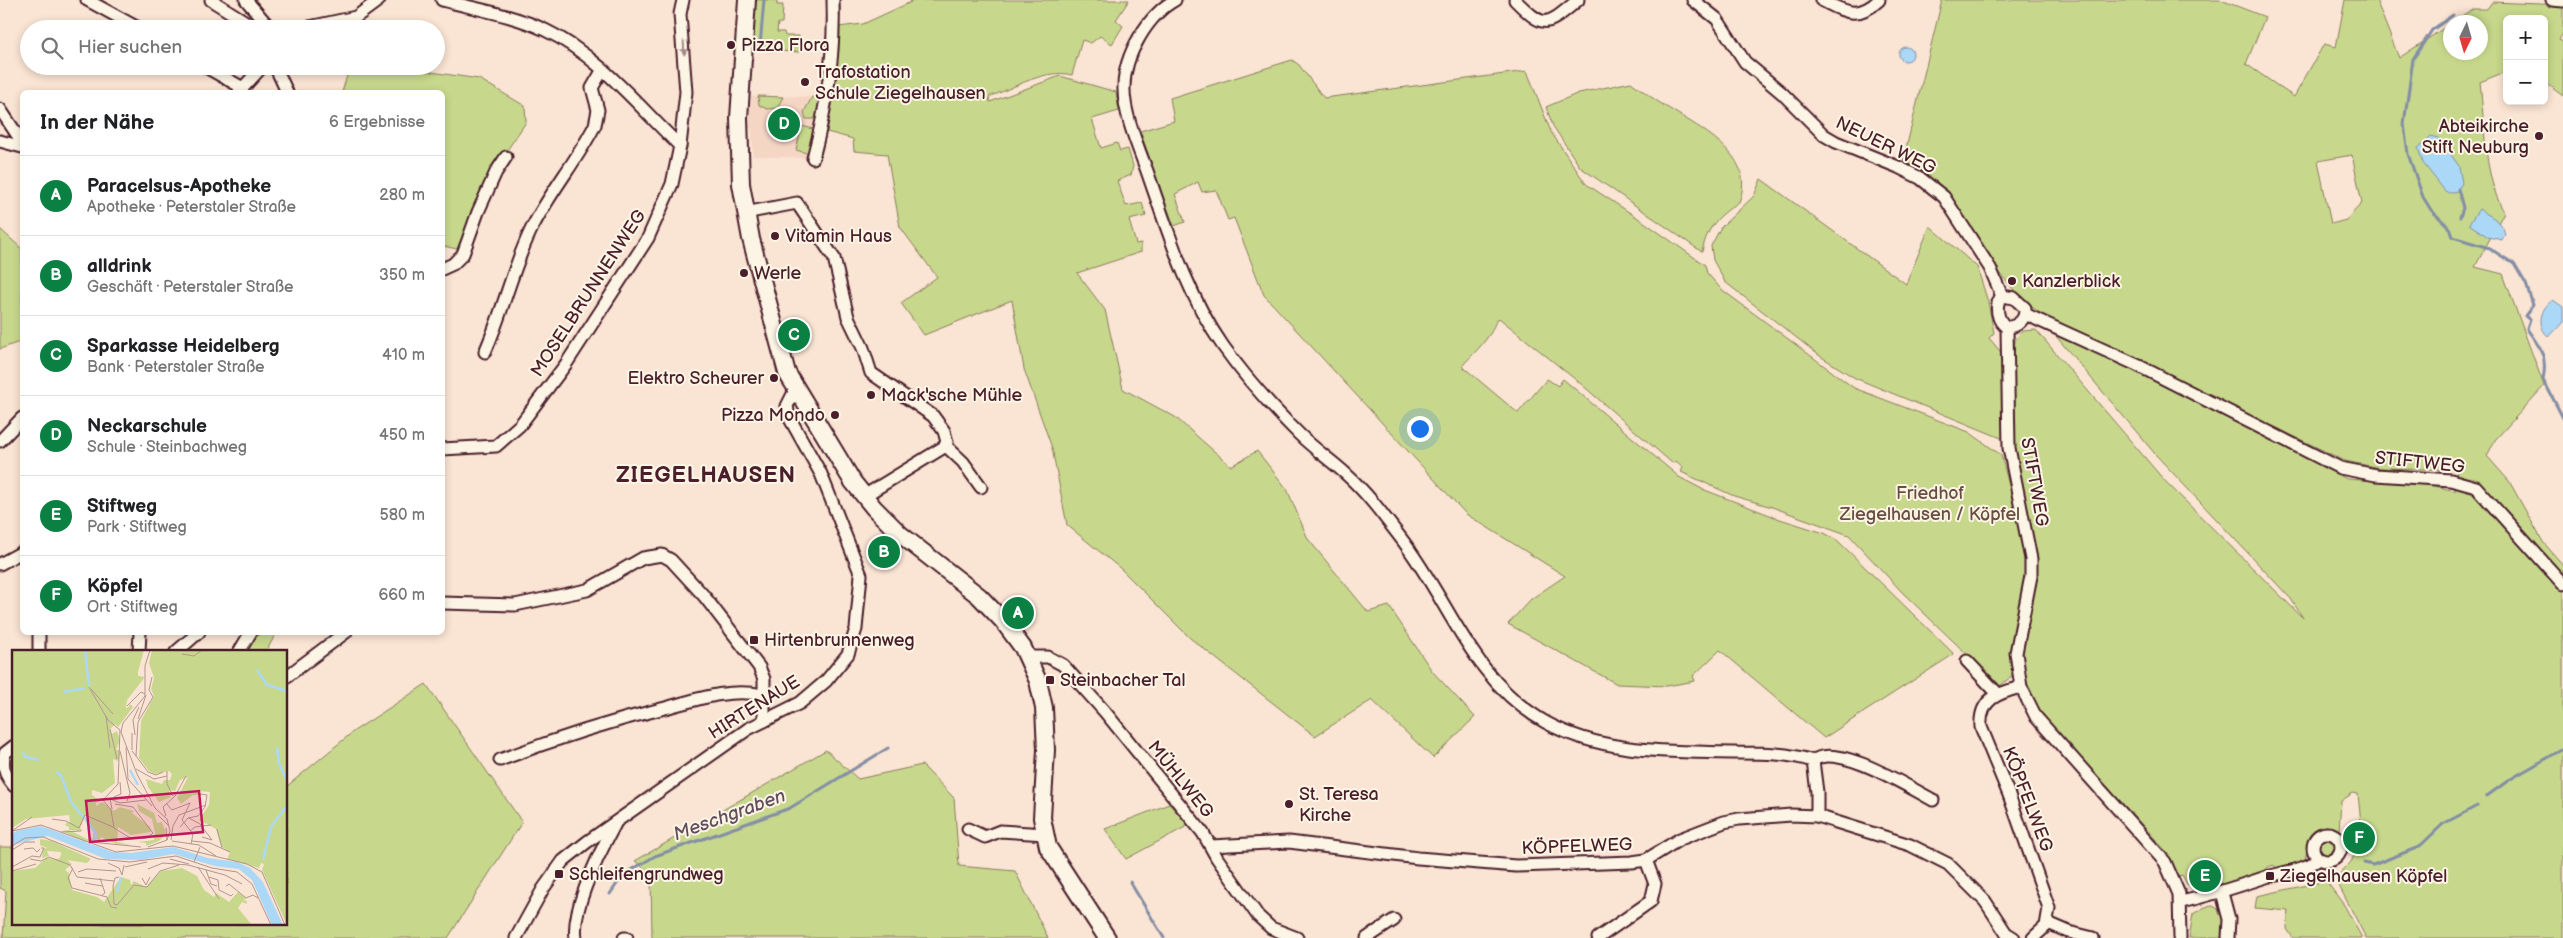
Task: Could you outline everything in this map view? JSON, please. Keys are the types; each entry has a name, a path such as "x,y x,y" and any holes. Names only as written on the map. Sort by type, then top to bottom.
{"main road":[{"path":"747,0 739,148 745,213 787,373 795,390 864,496 900,534 979,596 1011,630 1028,657 1040,688 1046,718 1042,818 1044,834 1053,857 1107,938"}],"street":[{"path":"87,0 124,20"},
{"path":"211,0 243,20"},
{"path":"246,0 263,20"},
{"path":"342,20 356,17 379,0"},
{"path":"442,0 504,16 546,30 563,40 602,71 680,146"},
{"name":"MOSELBRUNNENWEG","path":"445,449 496,446 527,416 566,364 648,238 672,184 680,146 686,92 680,14 683,0"},
{"path":"813,158 822,123 834,33 833,0"},
{"path":"1175,0 1156,14 1140,38 1128,65 1124,90 1142,157 1190,290 1223,346 1256,388 1296,431 1350,478 1400,537 1439,594 1481,666 1505,692 1528,711 1554,726 1586,740 1630,748 1778,754 1813,761 1825,756 1838,757 1877,770 1932,800"},
{"path":"1516,0 1534,18 1546,22 1554,19 1578,0"},
{"name":"NEUER WEG","path":"1693,0 1717,20 1745,62 1782,93 1824,135 1898,166 1920,178 1944,197 1990,268 2002,296"},
{"path":"1821,0 1854,13 1869,9 1879,0"},
{"path":"2552,0 2563,1"},
{"path":"485,352 502,311 517,262 532,228 595,125 598,110 592,88 602,71"},
{"path":"218,75 241,90 255,75"},
{"path":"279,75 285,90"},
{"path":"0,109 20,139"},
{"path":"0,141 20,146"},
{"path":"445,268 453,264 463,254 478,212 496,172 506,158"},
{"path":"745,213 797,203 834,258 848,317 863,348 873,376 905,395 933,416 946,434 946,446 963,462 981,487"},
{"name":"STIFTWEG","path":"2180,938 2181,902 2175,880 2158,851 2041,722 2028,703 2021,687 2016,654 2031,559 2009,448 2007,327 2002,324 1998,312 1998,301 2002,296 2018,301 2024,307 2025,314 2137,365 2340,468 2376,475 2451,480 2476,487 2563,584"},
{"path":"2007,327 2016,326 2025,314"},
{"name":"HIRTENAUE","path":"516,938 542,889 563,861 748,729 800,702 826,681 840,665 853,643 860,603 861,575 856,558 814,459 789,417 788,406 795,390"},
{"path":"0,441 20,420"},
{"path":"864,496 946,446"},
{"path":"0,564 20,553"},
{"path":"445,603 515,605 587,590 643,558 662,555 671,560 704,596 748,652 761,672 764,721"},
{"path":"39,635 40,650"},
{"path":"139,650 140,635"},
{"path":"178,650 196,635"},
{"path":"240,650 249,635"},
{"path":"288,676 342,635"},
{"name":"MÜHLWEG","path":"1028,657 1042,656 1059,662 1105,712 1203,833 1217,858 1263,922 1271,928 1297,938"},
{"path":"1967,661 1998,694 2021,687"},
{"path":"500,760 598,724 717,694 738,691 763,696"},
{"name":"KÖPFELWEG","path":"1998,694 1986,702 1982,711 1981,727 2033,858 2049,908 2048,923"},
{"path":"12,747 5,752 3,763 5,774 12,783"},
{"path":"1813,761 1817,792 1816,816"},
{"name":"KÖPFELWEG","path":"1211,846 1288,842 1418,858 1516,866 1646,860 1680,839 1739,818 1786,815 1816,816 1910,845 1948,864 1985,902 2006,933 2014,938"},
{"path":"576,938 578,912 606,841 616,823"},
{"path":"968,829 985,837 1000,831 1044,834"},
{"path":"1598,938 1651,901 1655,884 1646,860"},
{"path":"2181,902 2222,893 2263,878 2304,868 2318,860"},
{"path":"2222,893 2229,925 2228,938"},
{"path":"1367,938 1394,920"},
{"path":"2032,938 2039,934 2048,923 2069,932 2094,938"}],"shaded area":[{"path":"751,96 821,97 809,158 753,156 752,128 749,128"}],"green space":[{"path":"756,0 777,0 777,5 783,5 782,23 778,23 777,32 784,32 785,36 799,36 799,52 752,50"},
{"path":"910,0 1129,0 1116,20 1123,26 1112,44 1100,36 1091,43 1082,40 1072,75 1051,74 1030,80 989,97 990,102 1060,76 1116,92 1119,111 1092,119 1101,148 1117,143 1120,151 1128,149 1133,166 1131,175 1117,181 1126,206 1142,203 1146,216 1129,220 1136,244 1141,243 1141,252 1077,273 1105,310 1123,389 1175,417 1231,466 1257,451 1287,489 1308,539 1368,612 1389,606 1432,671 1475,717 1433,758 1372,700 1315,736 1190,638 1121,569 1067,525 1052,448 1024,369 1012,300 924,335 901,303 937,277 900,227 887,154 854,151 853,139 827,132 838,27 863,24 911,2"},
{"path":"1942,0 2221,0 2265,17 2246,64 2294,97 2324,44 2336,47 2345,0 2376,0 2399,58 2443,29 2443,60 2488,60 2488,15 2463,15 2473,9 2487,9 2492,2 2563,5 2563,33 2559,40 2563,42 2563,96 2548,85 2548,15 2503,15 2503,73 2480,82 2488,166 2497,198 2504,212 2475,267 2503,274 2544,386 2495,440 2487,456 2509,481 2543,542 2563,565 2563,938 2366,938 2335,878 2351,862 2358,847 2371,837 2369,825 2361,823 2358,794 2353,793 2341,801 2339,831 2326,826 2318,828 2310,834 2304,861 2276,868 2274,865 2229,884 2216,883 2200,890 2187,884 2182,875 2179,876 2165,850 2037,710 2028,689 2023,655 2036,571 2014,452 2013,362 2015,340 2022,331 2036,330 2164,480 2303,618 2291,599 2156,455 2049,328 2347,479 2431,485 2455,491 2457,470 2380,468 2345,461 2047,317 2017,294 2005,280 1954,201 1944,189 1903,161","holes":["2352,155 2362,203 2346,220 2331,224 2318,161"]},
{"name":"Friedhof Ziegelhausen / Köpfel","path":"1292,60 1299,65 1324,98 1527,71 1551,132 1586,184 1705,265 1707,273 1721,289 1854,388 1969,432 2001,455 2026,550 2026,573 2010,652 2013,675 2000,686 1902,592 1849,535 1772,507 1734,496 1681,472 1683,467 1676,461 1672,463 1581,384 1499,318 1480,347 1462,366 1518,413 1547,379 1558,386 1563,379 1679,477 1702,489 1780,519 1824,533 1837,540 1954,654 1824,738 1720,650 1693,676 1695,681 1667,686 1617,684 1508,624 1531,599 1565,576 1466,514 1264,295 1234,218 1228,220 1216,190 1202,192 1198,182 1175,194 1185,222 1174,226 1140,131 1174,121 1170,98"},
{"path":"445,74 479,79 525,106 526,122 485,183 457,249 445,246 445,90 343,90 347,75"},
{"path":"1631,82 1721,144 1732,156 1740,170 1743,185 1739,202 1719,217 1710,229 1702,252 1580,167 1553,126 1546,107 1579,93"},
{"path":"758,96 783,97 777,108 767,109 759,105"},
{"path":"812,97 821,97 819,119 806,119 804,112"},
{"path":"802,126 816,130 810,154 796,150"},
{"path":"1761,179 1906,284 1930,226 1977,267 1988,302 1994,333 1989,338 2005,357 2006,440 1855,378 1820,356 1725,282 1713,260 1711,246 1721,227 1754,196"},
{"path":"0,229 20,247 20,342 0,349"},
{"path":"257,635 275,635 267,650 247,650"},
{"path":"426,684 522,822 448,938 3,938 6,891 0,888 0,847 12,847 12,926 288,926 288,785 354,731"},
{"path":"826,750 858,779 922,765 954,798 959,866 1015,871 1048,938 652,938 651,874 635,861"},
{"path":"1169,804 1189,825 1126,859 1105,829"},
{"path":"2327,838 2333,841 2336,847 2333,853 2327,856 2321,853 2318,847 2321,841"},
{"path":"2326,881 2344,905 2362,938 2293,938 2287,929 2289,911 2255,908 2257,896"},
{"path":"2213,906 2218,909 2220,915 2223,914 2224,938 2189,938 2193,914 2205,907"}],"water":[{"path":"1903,47 1909,47 1913,54 1909,61 1903,61 1899,57 1899,51"},
{"path":"2431,136 2439,138 2459,166 2462,183 2457,191 2449,193 2445,191 2423,163 2418,148"},
{"path":"2479,209 2495,219 2503,228 2505,234 2502,240 2488,237 2469,224"},
{"path":"2553,300 2563,307 2563,322 2549,337 2542,328 2541,318 2545,308"}],"waterway":[{"path":"760,46 764,0"},
{"path":"2443,22 2432,30 2413,59 2404,124 2408,154 2423,197 2431,210 2450,228 2453,237 2489,248 2514,264 2526,284 2533,305 2525,316 2530,320 2527,329 2542,352 2544,358 2543,379 2563,418"},
{"path":"2458,189 2463,208 2460,217"},
{"name":"Meschgraben","path":"610,894 623,875 655,856 790,808 888,748"},
{"path":"2487,796 2509,780 2563,749"},
{"path":"2364,863 2373,865 2419,847 2443,824 2477,806"},
{"path":"1130,882 1164,938"}],"place":[{"name":"Pizza Flora","path":"731,45"},
{"name":"Trafostation Schule Ziegelhausen","path":"805,82"},
{"name":"Neckarschule","path":"784,124"},
{"name":"Abteikirche Stift Neuburg","path":"2539,136"},
{"name":"Vitamin Haus","path":"775,236"},
{"name":"Werle","path":"744,273"},
{"name":"Kanzlerblick","path":"2012,281"},
{"name":"Sparkasse Heidelberg","path":"794,335"},
{"name":"Elektro Scheurer","path":"774,378"},
{"name":"Mack'sche Mühle","path":"871,395"},
{"name":"Pizza Mondo","path":"835,415"},
{"name":"alldrink","path":"884,552"},
{"name":"Paracelsus-Apotheke","path":"1018,613"},
{"name":"Hirtenbrunnenweg","path":"754,640"},
{"name":"Steinbacher Tal","path":"1050,680"},
{"name":"St. Teresa Kirche","path":"1289,804"},
{"name":"Köpfel","path":"2359,838"},
{"name":"Schleifengrundweg","path":"559,874"},
{"name":"Stiftweg","path":"2205,876"},
{"name":"Ziegelhausen Köpfel","path":"2270,876"}],"district":[{"name":"ZIEGELHAUSEN","path":"706,474"}]}
